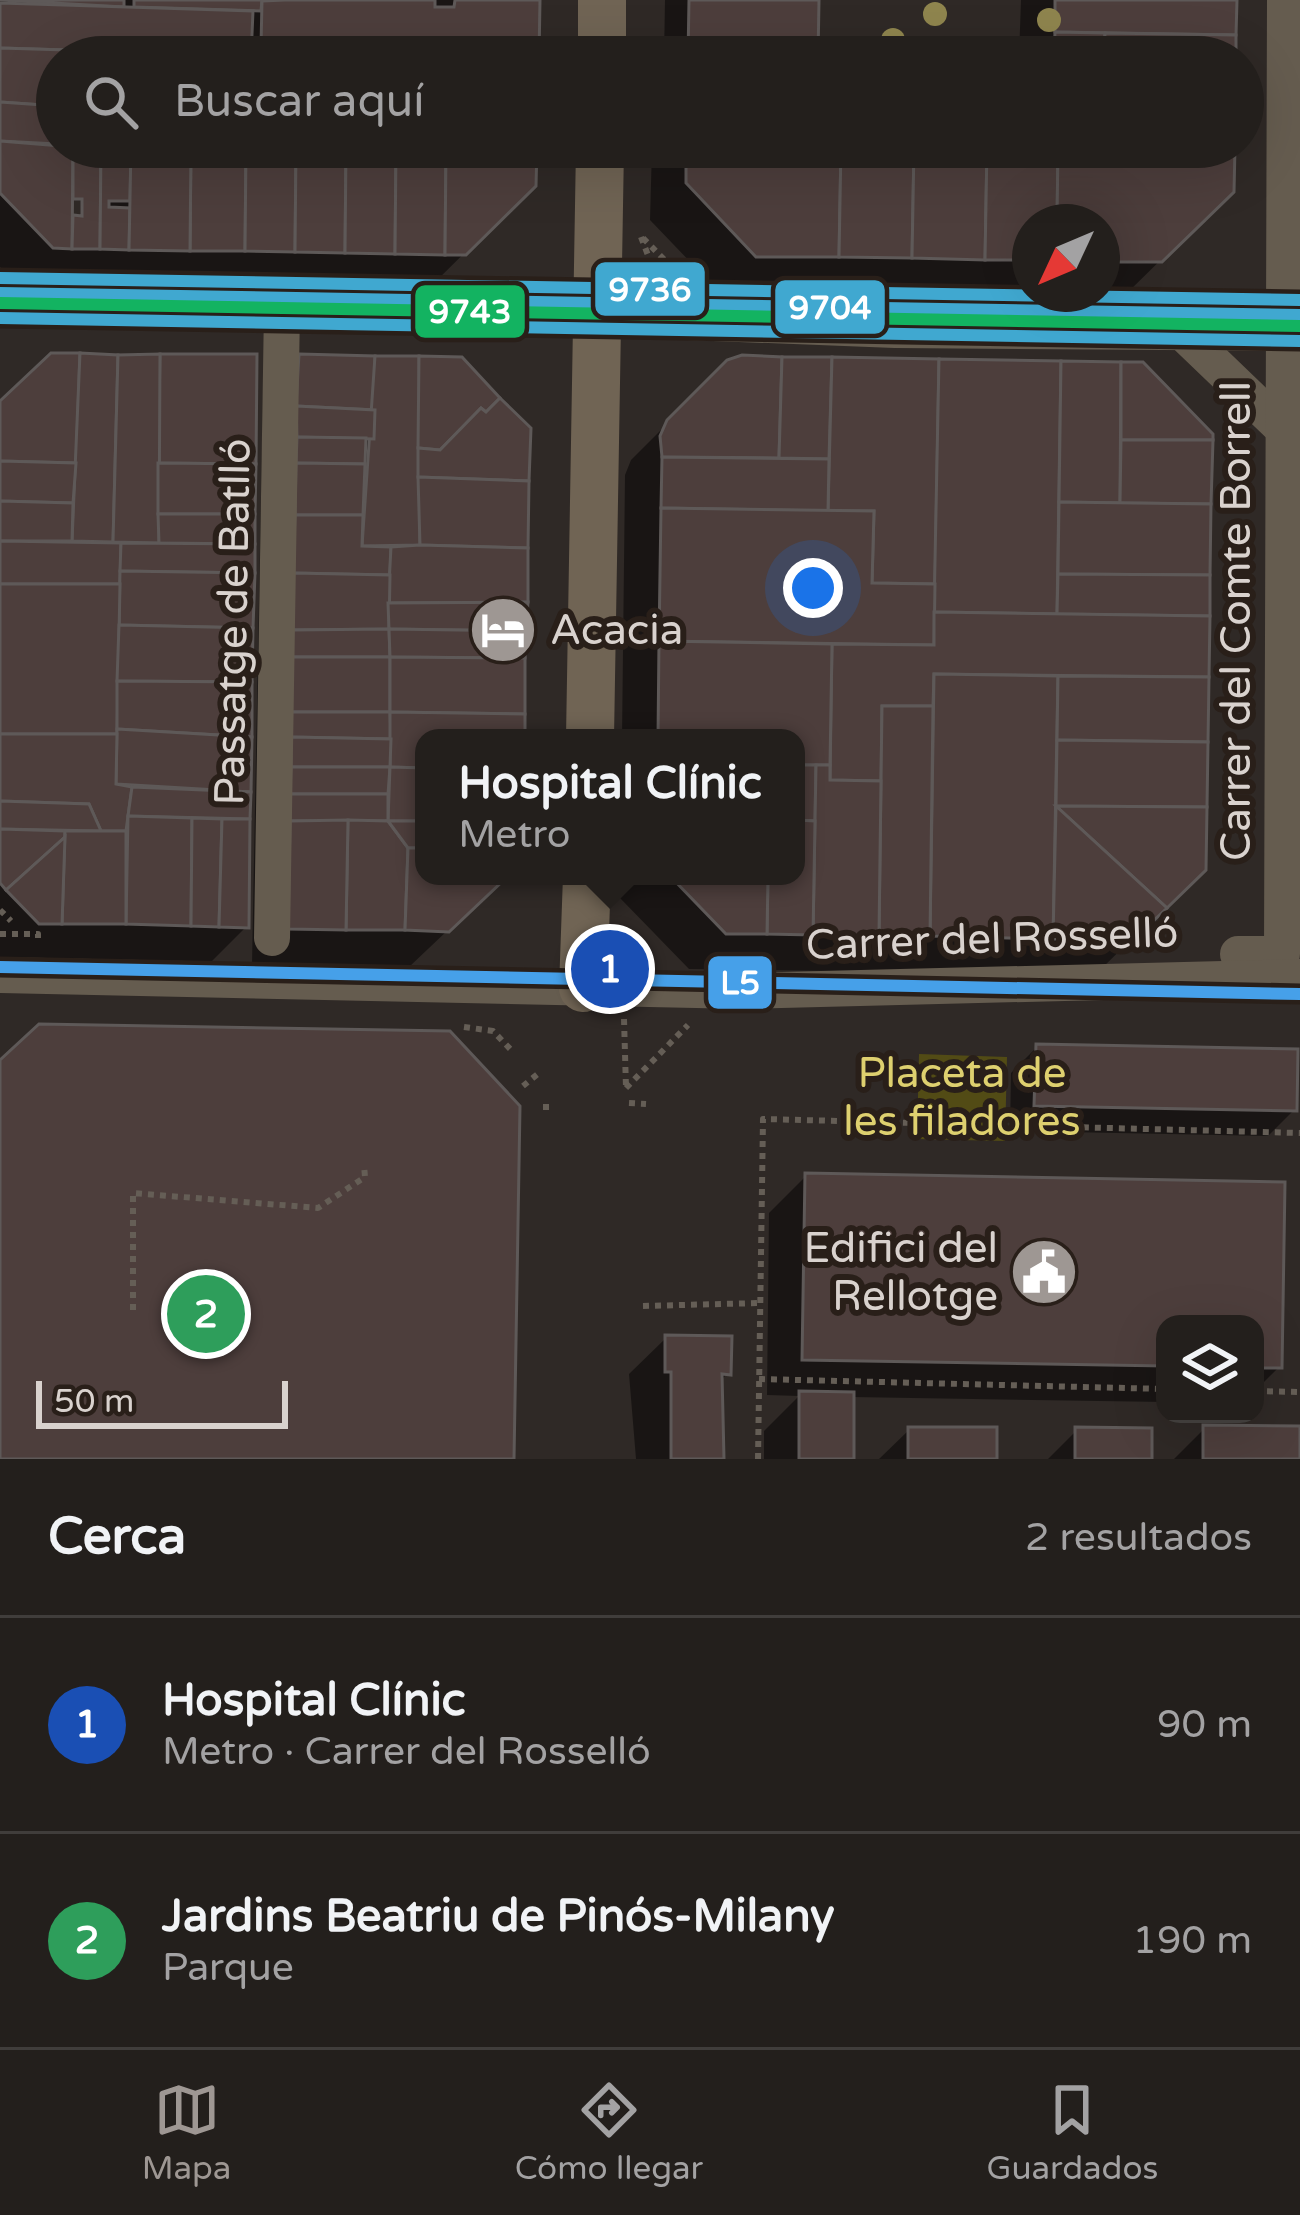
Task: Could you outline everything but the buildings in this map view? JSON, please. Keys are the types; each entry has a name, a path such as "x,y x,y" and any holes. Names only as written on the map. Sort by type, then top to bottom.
{"main road":[{"path":"602,0 602,36"},
{"path":"590,729 600,168"},
{"path":"583,988 587,885"}],"street":[{"name":"Carrer del Comte Borrell","path":"1285,0 1290,333 1281,427 1294,963"},
{"path":"0,295 907,331 1290,333"},
{"name":"Passatge de Batlló","path":"272,938 282,308"},
{"path":"1182,332 1281,427"},
{"path":"1145,960 1204,953 1294,963"},
{"name":"Carrer del Rosselló","path":"0,975 758,992 1294,963"}],"path":[{"path":"651,263 640,236 693,291"},
{"path":"0,910 11,921"},
{"path":"0,934 38,934"},
{"path":"626,1088 704,1010"},
{"path":"464,1027 493,1031 514,1053"},
{"path":"523,1086 538,1073"},
{"path":"629,1103 646,1104"},
{"path":"543,1107 554,1107"},
{"path":"758,1459 763,1119 1300,1133"},
{"path":"134,1310 133,1193 318,1208 365,1177 364,1165"},
{"path":"643,1306 760,1304"},
{"path":"759,1379 1156,1389"},
{"path":"1264,1391 1300,1392"}],"green space":[{"name":"Placeta de les filadores","path":"919,1054 1007,1057 1005,1141 917,1139"}],"transit line":[{"name":"9736","path":"0,278 1300,300"},
{"name":"9704","path":"0,293 1300,315"},
{"name":"9743","path":"0,303 1300,326"},
{"path":"0,318 1300,341"},
{"name":"L5","path":"0,967 1300,994"}],"place":[{"name":"Acacia","path":"503,630"},
{"name":"Hospital Clínic","path":"610,969"},
{"name":"Edifici del Rellotge","path":"1044,1272"},
{"name":"Jardins Beatriu de Pinós-Milany","path":"206,1314"}]}
